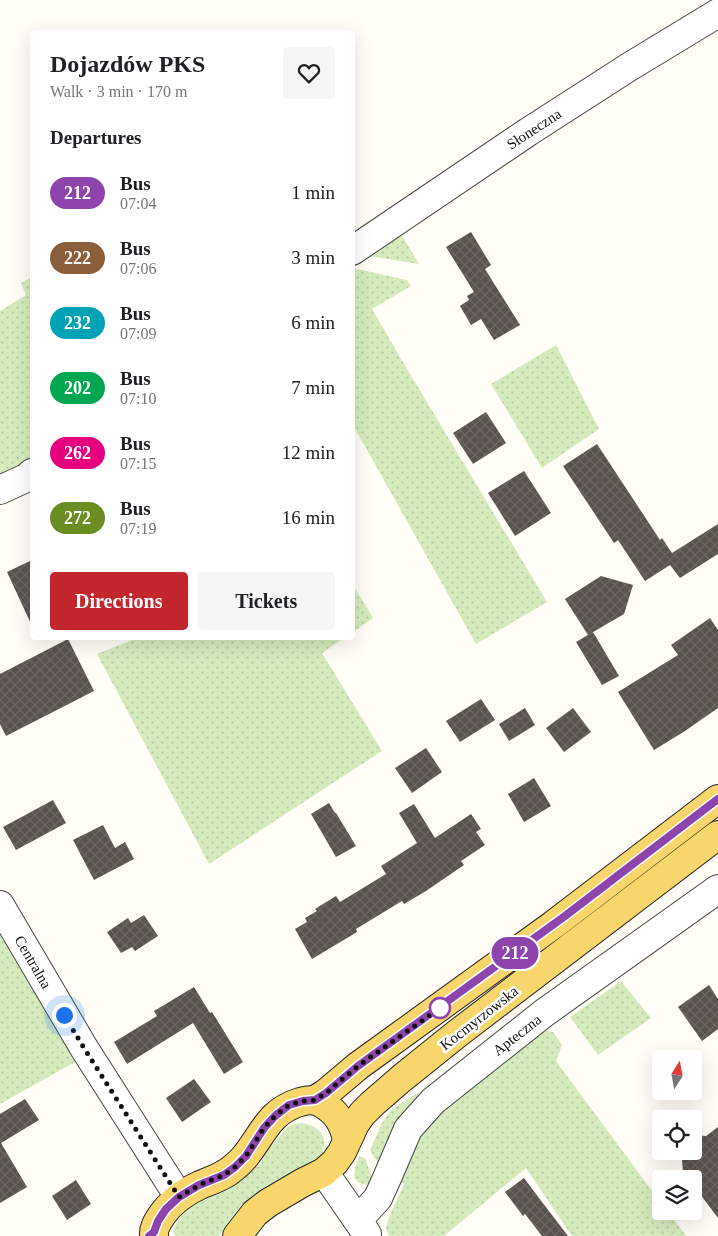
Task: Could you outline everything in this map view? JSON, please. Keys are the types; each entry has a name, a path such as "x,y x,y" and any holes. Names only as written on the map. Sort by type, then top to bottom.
{"main road":[{"name":"Kocmyrzowska","path":"315,1100 358,1066 565,916 718,799"},
{"name":"Kocmyrzowska","path":"324,1172 342,1152 347,1139 362,1114 402,1078 458,1033 718,835"},
{"path":"152,1235 166,1209 179,1197 199,1185 224,1175 235,1167 246,1156 264,1128 289,1105 315,1100 327,1106 343,1126 347,1139"},
{"path":"237,1236 255,1213 268,1203 324,1172"}],"street":[{"name":"Słoneczna","path":"355,249 629,67 718,13"},
{"path":"0,490 30,474"},
{"name":"Apteczna","path":"363,1228 388,1178 408,1129 433,1101 544,1013 717,893"},
{"name":"Centralna","path":"0,905 84,1048 179,1197"},
{"path":"324,1172 363,1228"}],"green space":[{"path":"397,227 419,264 357,254"},
{"path":"355,268 407,280 411,286 372,309 547,602 476,644 355,429"},
{"path":"30,278 30,469 0,485 0,311 26,295 21,283"},
{"path":"556,345 599,429 542,468 491,384"},
{"path":"355,588 373,618 355,631"},
{"path":"132,640 341,640 322,653 382,751 209,864 97,654"},
{"path":"7,931 84,1057 0,1104 0,935"},
{"path":"621,981 651,1018 598,1055 570,1017"},
{"path":"540,1030 553,1032 562,1045 556,1061 652,1191 652,1220 674,1220 686,1236 572,1236 526,1168 444,1236 389,1236 386,1229 389,1217 404,1184 398,1179 421,1129"},
{"path":"417,1093 423,1095 382,1166 370,1150 382,1123 390,1111"},
{"path":"300,1123 318,1129 323,1136 324,1148 318,1160 280,1178 253,1195 239,1208 219,1236 175,1236 173,1231 185,1211 226,1191 241,1181 260,1164 267,1151 285,1130 291,1125"},
{"path":"359,1156 365,1158 371,1175 377,1179 373,1183 366,1185 354,1178"}],"building":[{"path":"471,232 491,265 485,269 520,325 494,340 481,319 471,325 460,306 469,300 467,296 474,292 446,247"},
{"path":"486,412 506,443 473,464 453,433"},
{"path":"597,444 660,540 662,538 672,553 718,524 718,554 680,578 670,565 645,581 618,540 614,543 563,466"},
{"path":"524,471 551,513 515,536 488,493"},
{"path":"30,561 30,622 7,572"},
{"path":"601,576 633,585 624,614 588,635 565,599"},
{"path":"710,618 718,630 718,708 654,750 618,692 678,655 671,645"},
{"path":"593,632 619,676 602,685 576,642"},
{"path":"68,640 94,691 6,736 0,724 0,674"},
{"path":"481,699 495,720 460,742 446,721"},
{"path":"525,708 535,725 509,741 499,724"},
{"path":"573,708 591,732 564,752 546,728"},
{"path":"426,748 442,772 412,793 395,768"},
{"path":"534,778 551,806 524,822 508,794"},
{"path":"53,800 66,823 16,850 3,827"},
{"path":"329,803 356,846 336,857 311,814"},
{"path":"414,804 435,838 471,814 481,829 476,832 485,845 461,861 464,865 426,891 404,904 402,901 356,929 357,932 312,959 295,929 307,922 305,918 317,911 315,909 336,896 340,902 386,874 381,866 417,843 399,813"},
{"path":"103,825 115,848 125,842 134,859 94,880 73,840"},
{"path":"144,915 158,936 135,951 132,947 121,953 107,932 128,918 131,923"},
{"path":"709,985 718,999 718,1029 702,1041 678,1007"},
{"path":"194,987 243,1062 224,1074 193,1023 127,1064 114,1042 157,1016 154,1011"},
{"path":"194,1079 211,1102 182,1122 166,1098"},
{"path":"25,1099 39,1120 1,1143 27,1187 0,1203 0,1114"},
{"path":"718,1127 718,1218 702,1197 702,1170 683,1170 682,1160 702,1160 702,1136 706,1136"},
{"path":"524,1178 568,1236 542,1236 525,1214 523,1216 505,1192"},
{"path":"76,1180 91,1204 67,1220 52,1196"}],"bus line":[{"name":"212","path":"149,1236 154,1232 158,1221 166,1209 179,1197 199,1185 224,1175 235,1167 246,1156 264,1128 289,1105 315,1100 326,1093 358,1066 565,916 718,799"}],"route":[{"path":"64,1015 179,1197 199,1185 224,1175 235,1167 246,1156 264,1128 289,1105 315,1100 326,1093 358,1066 440,1008"}]}
